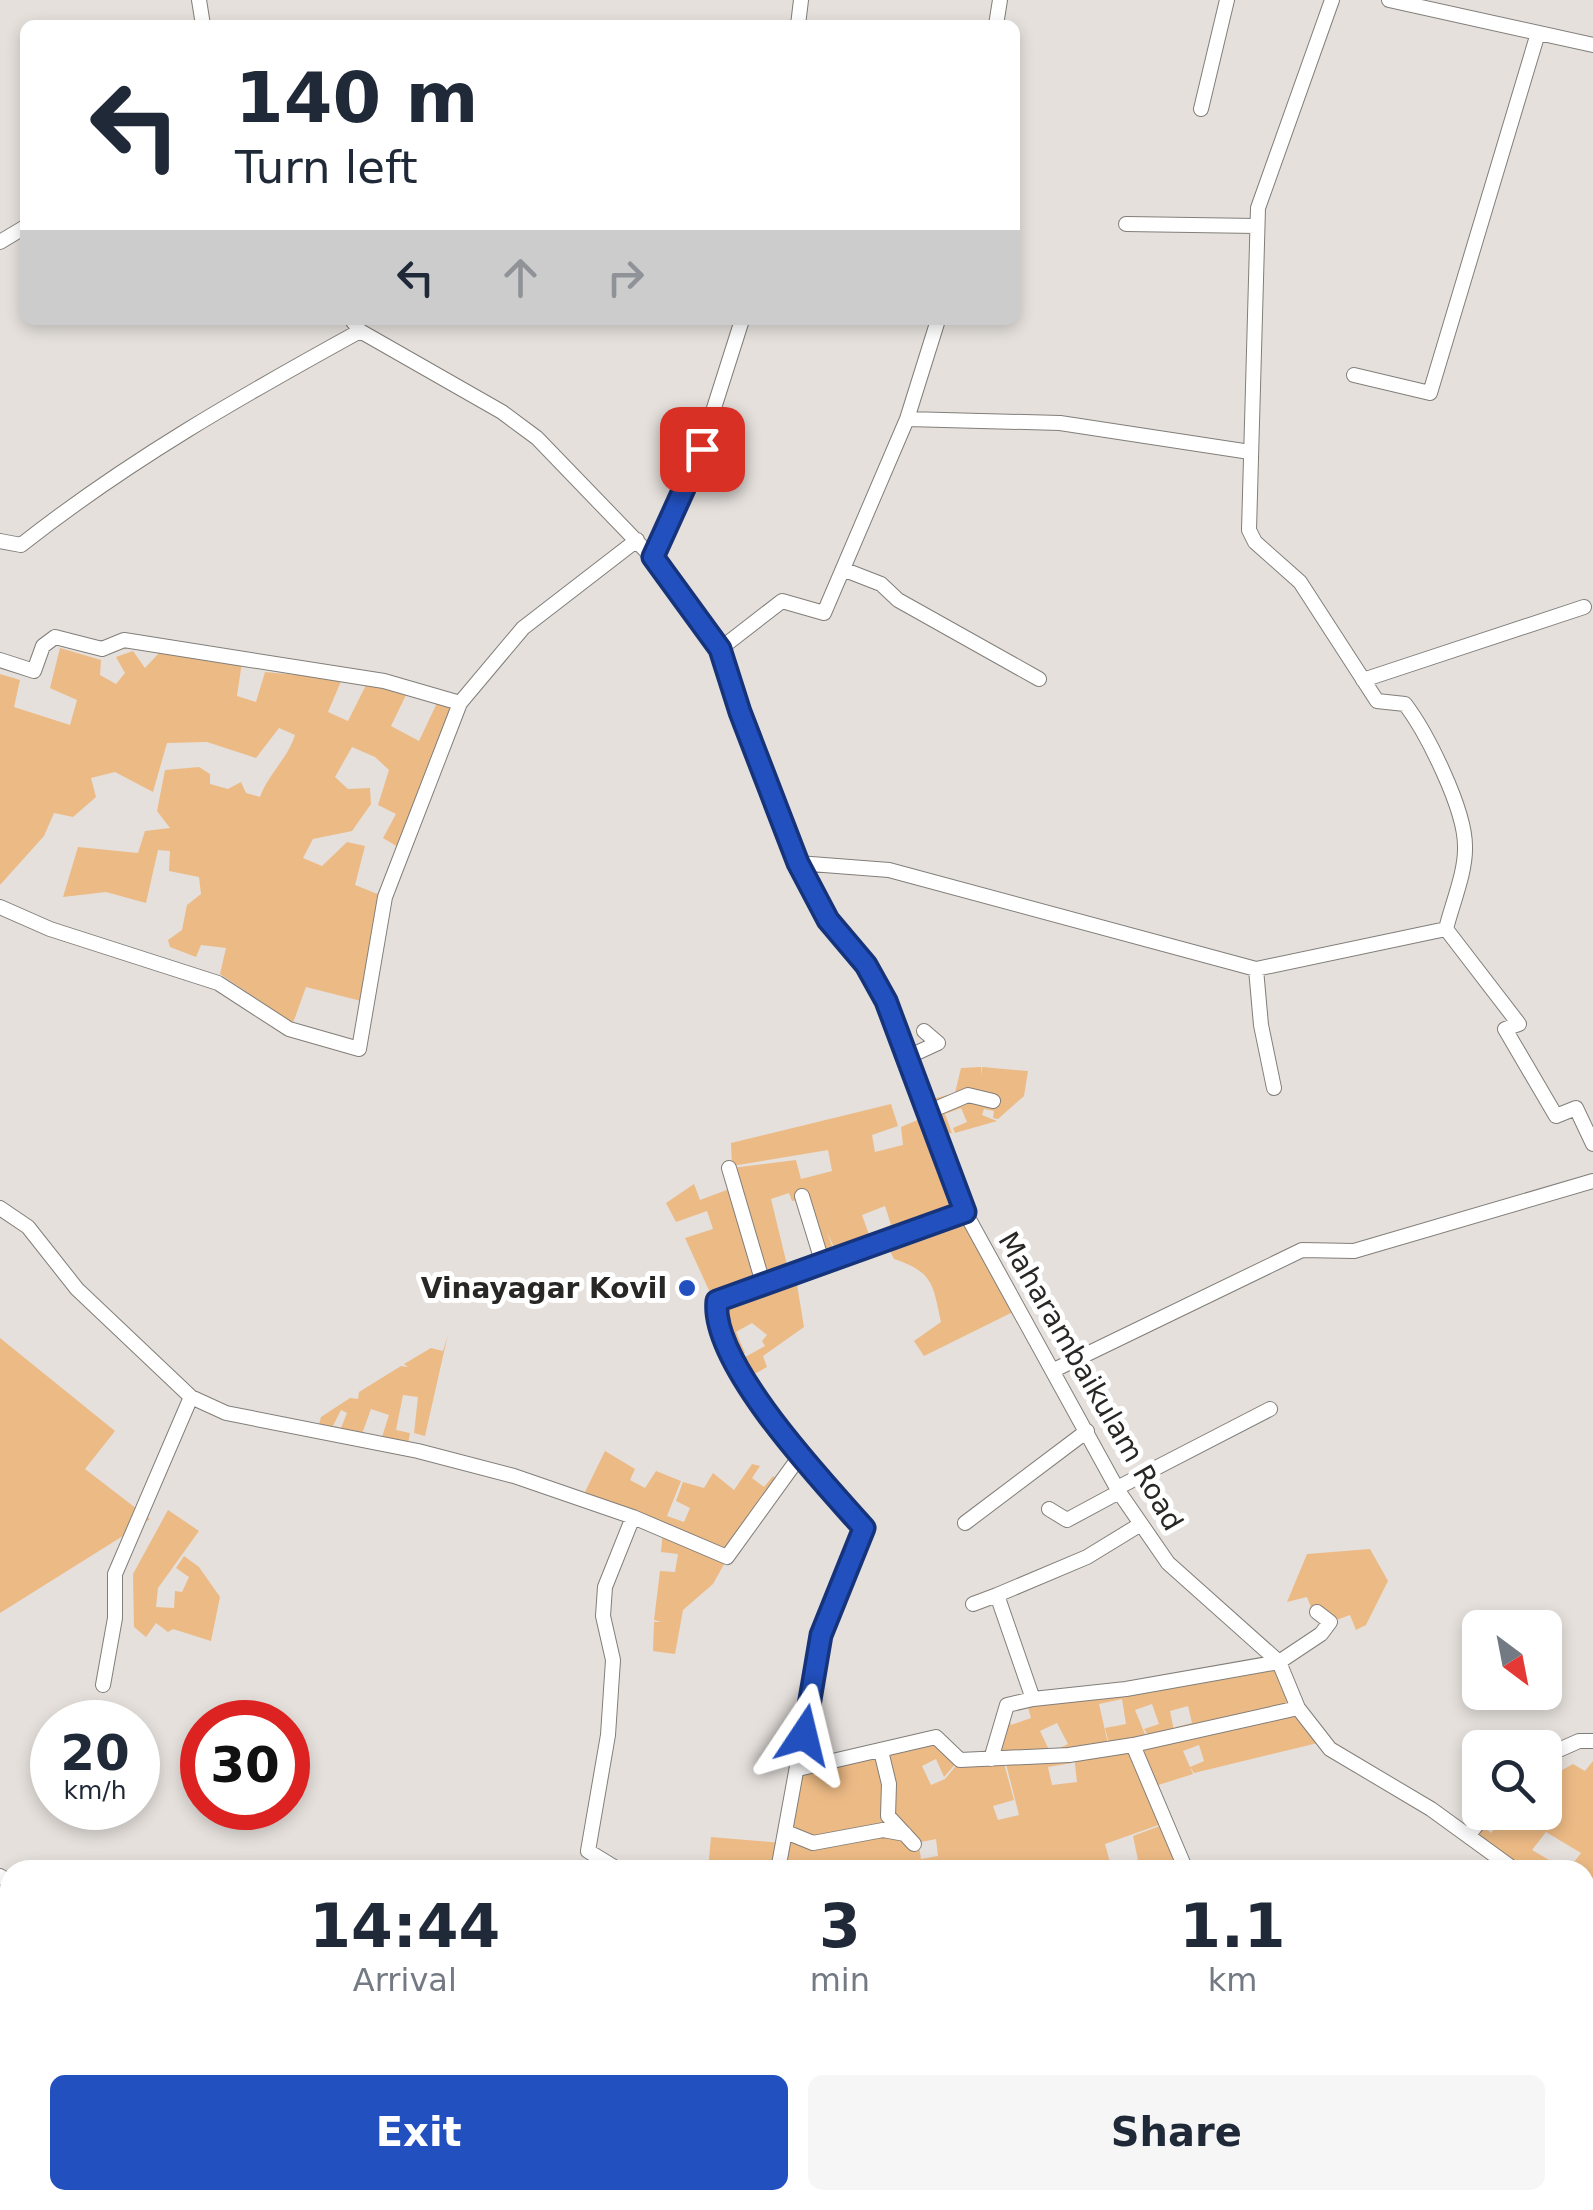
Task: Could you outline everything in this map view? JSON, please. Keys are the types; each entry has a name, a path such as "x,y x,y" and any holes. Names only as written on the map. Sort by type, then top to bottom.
{"street":[{"path":"1201,109 1227,0"},
{"path":"1332,0 1258,208 1250,530 1255,542 1300,582 1376,701 1405,704 1416,718 1458,812 1466,847 1446,929"},
{"path":"1389,0 1451,7 1593,46"},
{"path":"1354,375 1430,393 1538,33"},
{"path":"1126,224 1258,226"},
{"path":"653,557 702,449 740,325"},
{"path":"720,649 782,600 824,613 907,419 936,325"},
{"path":"0,541 21,545 97,485 176,433 356,326"},
{"name":"Maharambaikulam Road","path":"356,326 502,412 537,438 653,557 720,649 798,863 828,920 866,965 973,1218 1118,1490 1168,1563 1280,1662 1298,1708 1330,1750 1502,1860"},
{"path":"907,419 1060,423 1250,452"},
{"path":"0,908 50,929 218,982 289,1029 360,1049 385,898 460,703 523,628 637,540"},
{"path":"845,570 881,584 898,600 1039,679"},
{"path":"1363,680 1584,607"},
{"path":"0,660 34,671 43,646 55,637 102,649 124,640 384,680 460,703"},
{"path":"798,863 889,870 1256,969 1446,929"},
{"path":"1446,929 1519,1024 1504,1029 1556,1116 1576,1108 1593,1144"},
{"path":"1256,969 1260,1026 1274,1088"},
{"path":"913,1072 912,1055 938,1043 924,1030"},
{"path":"928,1112 968,1095 993,1102"},
{"path":"730,1168 763,1283"},
{"path":"1054,1370 1302,1250 1354,1251 1593,1181"},
{"path":"802,1196 822,1261"},
{"path":"0,1208 28,1227 77,1289 191,1398 226,1413 418,1451 514,1476 634,1517 728,1557 800,1456"},
{"path":"780,1860 821,1635 864,1528 800,1456 740,1373 716,1312 717,1301 822,1261 973,1218"},
{"path":"102,1684 116,1618 115,1574 191,1398"},
{"path":"1050,1509 1066,1520 1270,1409"},
{"path":"965,1523 1087,1431"},
{"path":"603,1860 588,1851 608,1735 613,1660 603,1616 605,1587 634,1517"},
{"path":"972,1604 1087,1557 1141,1524"},
{"path":"997,1595 1033,1698"},
{"path":"991,1759 1007,1705 1033,1698 1126,1689 1260,1662 1280,1662 1321,1634 1330,1622 1317,1612"},
{"path":"798,1768 936,1737 960,1760 1134,1745 1298,1708"},
{"path":"1562,1748 1579,1741 1593,1742"},
{"path":"1134,1745 1182,1860"},
{"path":"786,1832 813,1843 870,1832 909,1839 888,1816 889,1784 881,1751"},
{"path":"1468,1836 1473,1830"}],"shaded area":[{"path":"60,648 101,660 100,675 116,684 125,673 116,657 133,651 145,668 160,652 242,662 237,696 256,702 265,672 342,679 328,712 348,721 366,685 407,693 391,726 419,741 437,703 452,707 398,847 383,838 396,814 378,805 389,770 375,757 352,747 335,777 348,789 370,788 371,804 352,831 313,839 303,858 322,866 347,842 365,846 355,885 380,895 365,1002 306,987 293,1023 220,974 226,948 201,945 196,957 170,947 168,940 182,930 187,905 201,894 199,877 169,871 170,851 158,850 146,903 106,892 63,897 78,847 138,853 145,831 170,828 157,811 165,770 199,767 210,774 210,784 228,789 241,782 246,793 260,797 295,735 279,728 256,758 207,742 167,743 153,792 115,772 91,778 96,797 73,817 54,813 44,836 0,885 0,674 20,680 14,707 70,725 77,700 50,688"},
{"path":"981,1067 981,1075 982,1067 1028,1071 1024,1096 998,1119 993,1118 994,1111 984,1109 982,1115 997,1121 955,1133 953,1128 967,1122 961,1108 945,1114 952,1133 939,1135 930,1112 967,1094 929,1110 925,1101 955,1093 961,1068"},
{"path":"891,1104 898,1126 872,1135 875,1152 903,1145 901,1127 927,1116 963,1211 874,1239 872,1233 891,1225 885,1206 862,1215 871,1240 837,1254 827,1232 835,1254 823,1258 799,1200 792,1201 789,1193 771,1199 788,1269 764,1279 732,1168 796,1160 801,1179 832,1171 828,1150 732,1166 731,1143"},
{"path":"694,1184 700,1200 732,1188 759,1282 713,1299 685,1238 713,1229 707,1211 676,1222 666,1203"},
{"path":"964,1214 1017,1310 924,1356 914,1341 941,1322 933,1289 917,1269 894,1259 885,1241"},
{"path":"795,1272 804,1327 763,1356 767,1367 747,1378 738,1361 765,1346 762,1341 767,1335 752,1323 736,1332 745,1353 736,1357 719,1302"},
{"path":"448,1334 425,1436 414,1433 418,1397 403,1395 396,1430 410,1433 408,1444 381,1440 389,1415 371,1409 361,1437 334,1431 335,1426 341,1428 347,1413 341,1410 331,1430 318,1428 321,1417 350,1398 358,1399 359,1392 401,1366 408,1367 404,1364 431,1348 443,1351"},
{"path":"0,1338 115,1431 85,1469 150,1519 0,1613"},
{"path":"605,1451 635,1469 630,1480 645,1488 656,1471 681,1481 667,1516 684,1522 690,1508 676,1501 683,1482 704,1488 713,1473 734,1490 752,1464 760,1466 752,1478 764,1487 773,1476 778,1480 728,1553 583,1496"},
{"path":"168,1510 199,1531 158,1588 156,1607 174,1608 175,1591 182,1592 189,1577 176,1568 184,1556 199,1567 220,1597 211,1641 173,1629 168,1632 156,1623 146,1637 134,1627 133,1574"},
{"path":"663,1531 727,1559 713,1584 683,1610 675,1654 653,1651 654,1622 661,1622 654,1620 660,1571 675,1572 678,1554 661,1552"},
{"path":"1370,1549 1388,1581 1366,1625 1356,1630 1350,1615 1334,1621 1312,1610 1307,1597 1287,1602 1307,1554"},
{"path":"1279,1664 1296,1707 1176,1731 1176,1727 1192,1723 1188,1706 1170,1711 1174,1731 1149,1737 1144,1729 1159,1724 1152,1704 1135,1710 1147,1739 1110,1747 1105,1728 1126,1724 1122,1699 1099,1704 1109,1748 1052,1752 1068,1744 1057,1723 1040,1731 1050,1752 993,1759 1008,1715 1011,1725 1031,1718 1027,1704"},
{"path":"1298,1710 1322,1742 1194,1773 1190,1767 1204,1761 1199,1745 1183,1751 1193,1774 1152,1787 1135,1746"},
{"path":"935,1739 958,1761 944,1777 936,1759 922,1766 931,1785 945,1779 959,1762 1003,1760 1014,1800 993,1806 998,1820 1019,1815 1005,1760 1071,1757 1072,1763 1048,1767 1052,1785 1077,1782 1074,1756 1133,1748 1164,1823 1105,1844 1109,1860 782,1860 786,1835 813,1841 788,1831 800,1770 880,1753 887,1817 919,1846 921,1859 938,1856 936,1839 916,1843 890,1816 883,1752"},
{"path":"1593,1761 1593,1860 1576,1860 1581,1853 1546,1832 1532,1850 1549,1860 1507,1860 1471,1835 1475,1830 1562,1830 1562,1770 1573,1764 1585,1771"},
{"path":"1165,1824 1180,1860 1138,1860 1133,1836"},
{"path":"711,1837 782,1843 778,1860 709,1860"}],"place":[{"name":"Vinayagar Kovil","path":"687,1288"}],"route":[{"path":"702,449 653,557 676,582 720,649 798,863 828,920 866,965 886,1001 965,1212 717,1301 716,1312 740,1373 800,1456 864,1528 821,1635 804,1735"}]}
